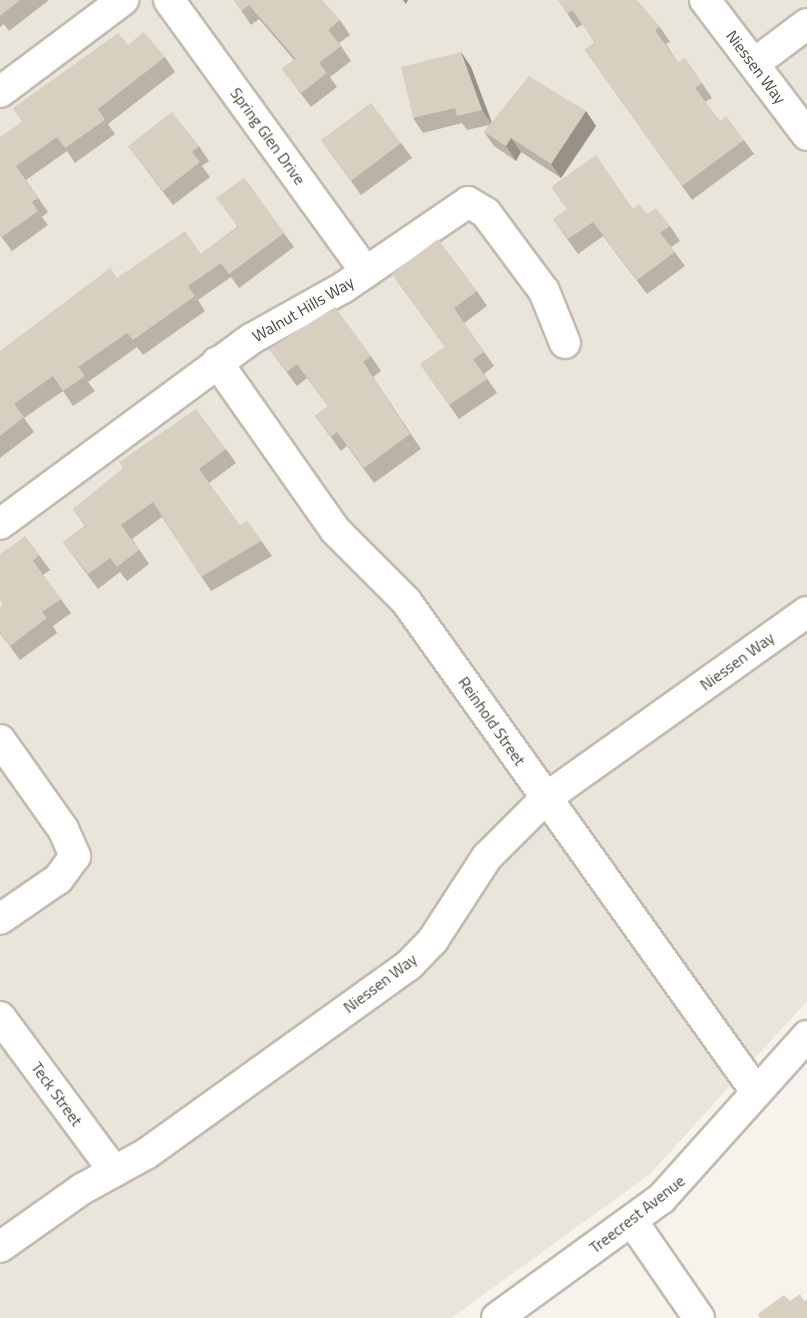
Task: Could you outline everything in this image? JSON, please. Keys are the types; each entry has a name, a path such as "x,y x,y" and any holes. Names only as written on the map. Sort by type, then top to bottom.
{"street":[{"path":"0,92 123,0"},
{"name":"Spring Glen Drive","path":"169,0 366,272"},
{"name":"Niessen Way","path":"705,0 755,63 807,135"},
{"path":"755,63 807,24"},
{"name":"Walnut Hills Way","path":"0,524 217,362 366,272 468,202 486,213 544,291 565,343"},
{"name":"Reinhold Street","path":"217,362 335,530 406,601 755,1090"},
{"name":"Niessen Way","path":"0,1247 114,1171 409,965 433,940 487,857 546,798 807,612"},
{"path":"0,740 63,829 75,856 58,879 0,919"},
{"name":"Teck Street","path":"0,1017 114,1171"},
{"name":"Treecrest Avenue","path":"497,1318 632,1221 690,1172 755,1090 807,1036"},
{"path":"632,1221 699,1318"}],"shaded area":[{"path":"0,0 807,0 807,1001 650,1174 451,1318 0,1318"}],"building":[{"path":"0,0 20,0 0,16"},
{"path":"234,0 322,0 340,20 328,30 341,46 319,63 327,73 301,93 282,69 296,59 249,5 241,11"},
{"path":"558,0 637,0 660,27 655,30 678,63 685,58 702,83 695,88 720,121 726,116 744,140 682,186 585,50 595,42 572,10 567,14"},
{"path":"144,32 165,57 98,109 105,120 65,148 57,137 16,166 38,198 32,202 38,211 2,237 0,234 0,137 22,122 13,108 118,33 128,45"},
{"path":"461,52 482,110 457,116 455,108 413,118 401,67"},
{"path":"529,76 586,111 551,164 511,138 506,146 484,132"},
{"path":"371,103 401,143 351,181 321,140"},
{"path":"172,112 199,146 192,152 200,162 163,191 128,146"},
{"path":"596,155 633,209 639,204 647,214 656,208 670,226 660,233 675,252 637,280 593,222 568,239 553,219 567,209 551,187"},
{"path":"244,178 284,233 229,274 221,263 188,286 195,296 133,340 127,333 78,367 85,376 63,391 53,376 14,404 24,417 0,436 0,351 110,268 117,278 185,231 201,254 238,227 216,198"},
{"path":"438,239 477,291 454,308 484,352 473,359 487,379 449,405 420,364 445,347 392,274"},
{"path":"335,307 371,356 363,362 410,434 364,468 337,432 331,437 315,416 328,406 297,364 287,372 269,349"},
{"path":"196,409 226,449 199,469 240,526 247,521 261,541 201,577 153,502 121,525 139,550 117,567 110,558 88,574 63,542 86,526 73,509 123,468 119,462"},
{"path":"25,536 39,555 33,561 61,599 42,612 47,618 10,646 0,632 0,607 3,604 0,600 0,554"},
{"path":"800,1294 804,1301 807,1299 807,1318 760,1318 758,1314 784,1295 790,1301"}]}
